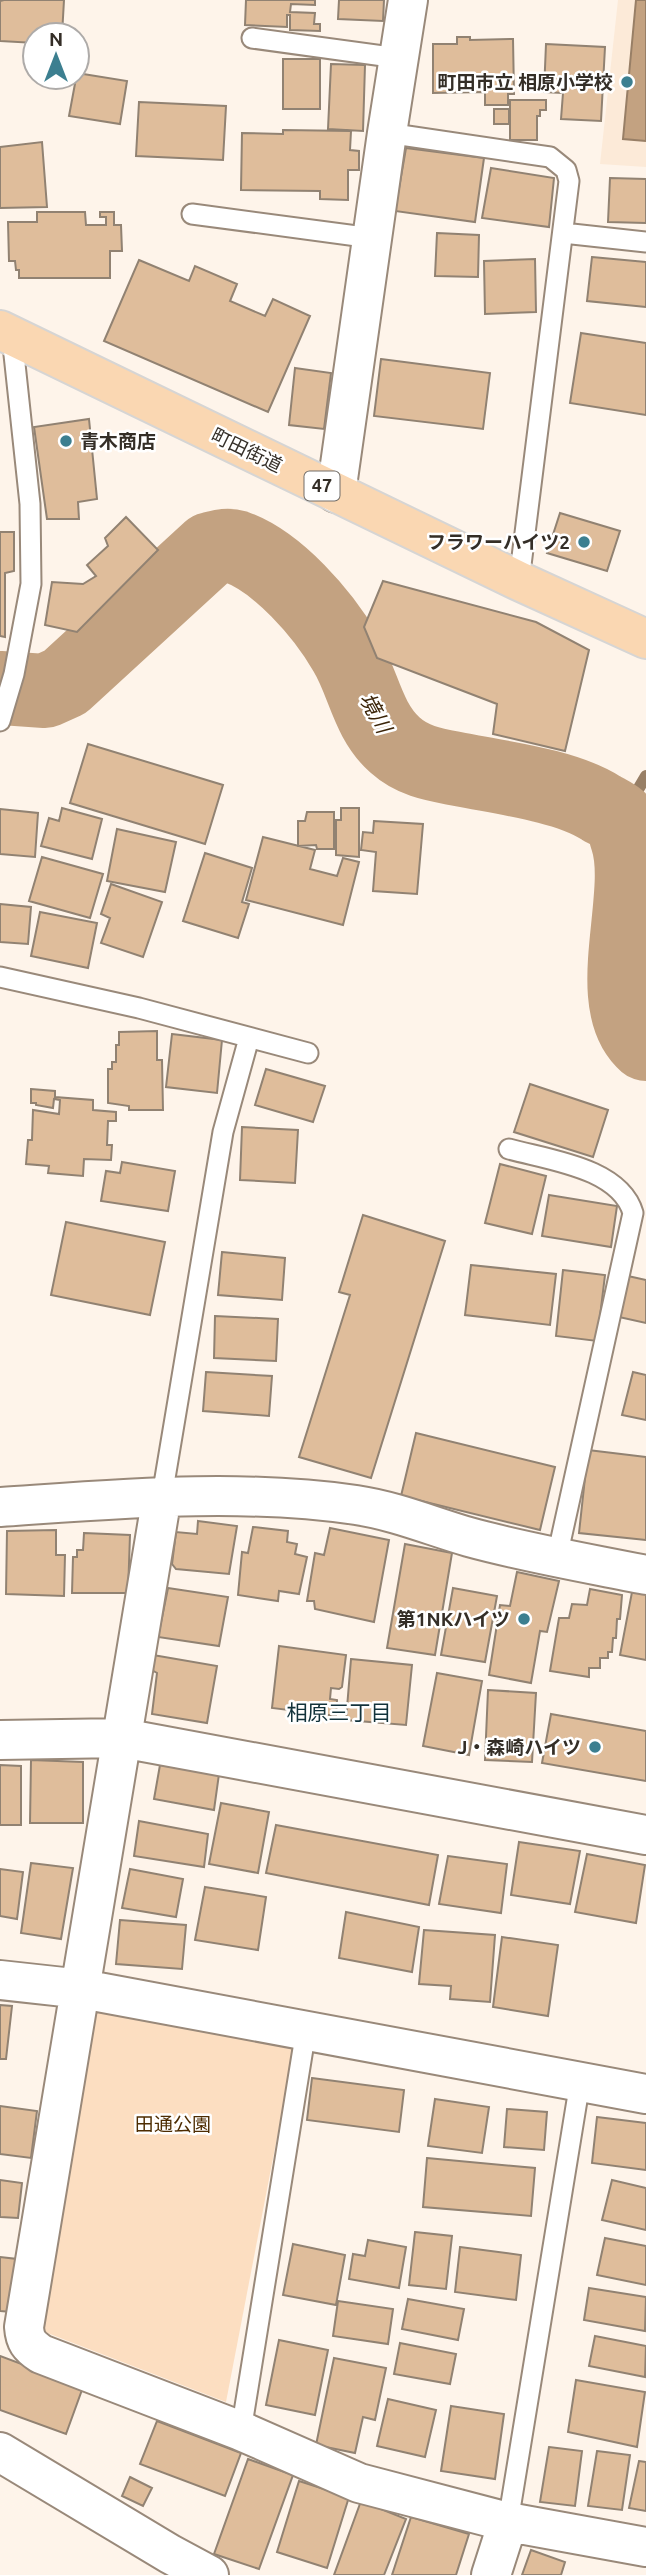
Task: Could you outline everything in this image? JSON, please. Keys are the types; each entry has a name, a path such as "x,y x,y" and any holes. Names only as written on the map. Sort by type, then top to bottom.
{"main road":[{"name":"町田街道","path":"6,333 519,581 646,639"}],"street":[{"path":"336,493 408,0"},
{"path":"162,1496 24,2327 25,2339 41,2354 241,2431 359,2483 508,2522 646,2547"},
{"path":"0,1507 162,1496 281,1497 400,1513 469,1537 646,1575"},
{"path":"0,1740 122,1738 646,1835"},
{"path":"0,1980 82,1989 646,2094"},
{"path":"0,2452 209,2575"},
{"path":"491,2575 508,2522"}],"lane":[{"path":"252,38 398,58"},
{"path":"387,133 550,157 566,170 569,181 519,581"},
{"path":"192,214 372,237"},
{"path":"563,233 646,243"},
{"path":"0,721 14,674 31,584 32,545 6,333"},
{"path":"0,977 139,1008 308,1054"},
{"path":"162,1496 223,1132 249,1038"},
{"path":"509,1149 586,1171 607,1180 629,1200 633,1213 557,1557"},
{"path":"241,2431 306,2030"},
{"path":"508,2522 580,2082"}],"shaded area":[{"name":"町田市立 相原小学校","path":"618,0 646,0 646,167 600,164"},
{"path":"636,0 646,0 646,141 623,139"}],"green space":[{"name":"田通公園","path":"87,2004 296,2039 226,2402 37,2329"}],"building":[{"path":"64,0 63,21 21,21 21,42 0,41 0,1"},
{"path":"246,0 315,0 315,5 291,4 290,12 315,13 314,24 320,24 320,31 290,30 290,15 287,15 287,27 245,25"},
{"path":"339,0 384,0 383,21 338,19"},
{"path":"457,37 470,37 470,40 513,39 514,94 508,94 508,105 485,105 485,92 433,93 433,44 457,44"},
{"path":"546,44 605,47 601,121 561,119 563,93 544,92"},
{"path":"283,59 320,59 320,109 283,109"},
{"path":"331,64 365,65 363,131 328,129"},
{"path":"91,75 127,81 120,124 69,116 74,91 91,91"},
{"path":"510,100 546,100 546,110 540,110 540,116 537,116 537,140 510,140"},
{"path":"139,102 226,106 223,160 136,156"},
{"path":"494,109 509,109 509,124 494,124"},
{"path":"283,130 351,131 350,150 359,151 359,170 348,170 348,200 320,199 320,191 241,190 242,133 283,134"},
{"path":"42,142 47,207 0,208 0,147"},
{"path":"406,148 484,158 475,222 395,211"},
{"path":"491,168 554,178 549,227 482,218"},
{"path":"610,178 646,179 646,223 608,222"},
{"path":"37,212 85,212 86,225 106,225 106,217 100,217 100,212 114,212 114,225 121,225 122,251 110,251 110,278 19,278 15,261 9,261 8,222 37,222"},
{"path":"437,233 479,235 478,277 435,276"},
{"path":"592,257 646,262 646,307 587,301"},
{"path":"535,259 536,312 485,314 484,261"},
{"path":"139,260 189,281 195,266 237,284 230,301 265,316 273,299 310,316 268,412 104,341"},
{"path":"581,333 646,343 646,415 570,403"},
{"path":"381,359 490,373 483,429 374,416"},
{"path":"295,368 331,373 324,429 289,425"},
{"path":"89,419 97,499 78,502 79,519 47,519 34,427"},
{"name":"フラワーハイツ2","path":"560,513 620,531 607,571 547,553"},
{"path":"126,517 158,550 77,632 45,625 52,582 83,584 96,576 87,565 108,546 105,538"},
{"path":"0,532 14,532 14,571 5,573 5,637 0,636"},
{"path":"383,581 536,622 589,650 565,751 493,734 497,704 377,658 364,627"},
{"path":"88,744 223,785 205,844 70,803"},
{"path":"62,808 102,819 92,859 41,846 49,818 59,821"},
{"path":"341,808 359,808 359,857 336,855 336,820 341,820"},
{"path":"0,809 38,813 35,857 0,854"},
{"path":"307,812 334,812 334,849 317,849 316,845 298,846 298,821 305,821"},
{"path":"374,821 423,824 417,894 373,891 376,852 361,850 363,832 373,833"},
{"path":"117,829 176,842 165,892 107,881"},
{"path":"263,837 315,850 310,869 337,876 343,858 359,862 343,925 246,900"},
{"path":"205,853 252,868 242,902 249,904 238,938 183,921"},
{"path":"42,857 103,874 90,918 29,901"},
{"path":"111,884 162,902 143,957 101,943 110,918 101,914"},
{"path":"0,904 31,907 28,944 0,942"},
{"path":"40,912 97,923 88,968 31,956"},
{"path":"157,1031 157,1060 162,1060 163,1110 129,1110 129,1106 108,1103 108,1069 112,1069 112,1062 116,1062 119,1032"},
{"path":"172,1034 222,1040 217,1093 166,1087"},
{"path":"266,1069 325,1086 313,1122 255,1105"},
{"path":"530,1084 608,1110 593,1157 514,1132"},
{"path":"31,1089 55,1091 55,1097 93,1100 93,1110 116,1112 116,1121 108,1121 107,1145 112,1145 111,1160 84,1159 83,1176 48,1173 49,1166 26,1164 28,1140 32,1140 33,1110 59,1114 60,1100 54,1099 53,1108 36,1105 31,1103"},
{"path":"242,1127 298,1130 295,1183 240,1180"},
{"path":"122,1162 175,1171 168,1211 101,1201 106,1171 120,1173"},
{"path":"500,1164 546,1176 532,1234 485,1223"},
{"path":"549,1195 617,1206 611,1247 542,1236"},
{"path":"363,1215 445,1241 371,1478 299,1457 350,1295 339,1292"},
{"path":"66,1222 165,1242 150,1315 51,1295"},
{"path":"222,1252 285,1258 282,1300 218,1295"},
{"path":"471,1265 556,1274 550,1325 465,1315"},
{"path":"563,1270 605,1275 597,1341 556,1336"},
{"path":"628,1276 646,1280 646,1323 619,1317"},
{"path":"215,1316 278,1319 276,1361 214,1358"},
{"path":"206,1372 272,1376 269,1416 203,1411"},
{"path":"633,1372 646,1375 646,1420 622,1415"},
{"path":"416,1433 555,1467 540,1530 401,1496"},
{"path":"588,1450 646,1457 646,1540 579,1533"},
{"path":"198,1521 237,1526 229,1574 176,1569 172,1564 176,1532 197,1534"},
{"path":"253,1527 288,1531 287,1542 297,1544 295,1554 307,1557 299,1594 279,1591 278,1601 238,1595 242,1552 248,1553"},
{"path":"330,1528 389,1540 374,1622 315,1609 314,1601 307,1601 315,1553 324,1555"},
{"path":"56,1530 56,1555 65,1555 64,1596 6,1594 7,1531"},
{"path":"84,1533 130,1535 128,1593 72,1593 73,1557 77,1557 77,1550 83,1550"},
{"path":"405,1544 452,1553 435,1655 387,1648"},
{"name":"第1NKハイツ","path":"517,1572 559,1581 547,1632 540,1631 531,1683 489,1675 500,1605 510,1606"},
{"path":"168,1588 228,1597 219,1646 158,1637"},
{"path":"453,1588 497,1596 485,1662 441,1655"},
{"path":"590,1589 622,1595 620,1619 617,1619 612,1652 608,1652 608,1658 600,1658 600,1668 589,1668 589,1677 550,1671 559,1618 569,1618 572,1604 587,1605"},
{"path":"632,1592 646,1594 646,1660 620,1655"},
{"path":"279,1646 346,1655 342,1687 331,1688 330,1699 337,1700 336,1716 272,1708"},
{"path":"153,1655 217,1666 207,1723 152,1714 157,1673 150,1669"},
{"path":"351,1659 412,1665 406,1725 346,1720"},
{"path":"437,1673 482,1681 469,1755 423,1746"},
{"path":"488,1690 536,1693 532,1762 485,1760"},
{"name":"J・森崎ハイツ","path":"551,1714 646,1731 646,1781 542,1763"},
{"path":"31,1760 83,1762 83,1823 30,1823"},
{"path":"0,1765 21,1766 21,1825 0,1825"},
{"path":"160,1765 219,1774 214,1810 154,1799"},
{"path":"221,1803 269,1812 258,1873 209,1864"},
{"path":"139,1821 208,1834 204,1867 134,1856"},
{"path":"276,1825 438,1855 429,1905 266,1873"},
{"path":"519,1842 580,1851 570,1904 511,1895"},
{"path":"587,1854 645,1865 636,1923 575,1912"},
{"path":"448,1856 507,1864 501,1913 439,1904"},
{"path":"31,1863 73,1868 61,1939 21,1933"},
{"path":"0,1869 23,1872 17,1919 0,1916"},
{"path":"130,1869 183,1879 176,1917 122,1908"},
{"path":"205,1887 266,1897 258,1950 195,1940"},
{"path":"346,1912 419,1927 412,1972 339,1958"},
{"path":"120,1920 186,1925 182,1969 116,1964"},
{"path":"424,1930 495,1935 490,2002 450,1999 451,1986 419,1984"},
{"path":"502,1937 558,1945 548,2016 493,2007"},
{"path":"0,2005 12,2006 6,2059 0,2059"},
{"path":"312,2078 404,2090 399,2132 307,2120"},
{"path":"435,2099 489,2107 482,2153 428,2146"},
{"path":"0,2106 37,2111 31,2158 0,2154"},
{"path":"507,2109 547,2112 544,2150 504,2147"},
{"path":"597,2117 646,2123 646,2170 592,2163"},
{"path":"427,2158 535,2168 531,2216 423,2207"},
{"path":"0,2180 22,2183 18,2218 0,2217"},
{"path":"612,2180 646,2188 646,2230 602,2220"},
{"path":"415,2232 452,2236 446,2289 409,2285"},
{"path":"605,2238 646,2246 646,2285 597,2275"},
{"path":"368,2240 406,2247 399,2288 349,2279 353,2254 365,2256"},
{"path":"293,2244 345,2255 336,2305 283,2295"},
{"path":"460,2247 521,2255 516,2300 455,2292"},
{"path":"0,2257 17,2259 11,2312 0,2311"},
{"path":"589,2288 646,2297 645,2331 584,2320"},
{"path":"408,2299 464,2309 458,2340 402,2329"},
{"path":"338,2301 393,2309 388,2344 333,2336"},
{"path":"595,2336 646,2346 645,2377 589,2366"},
{"path":"279,2340 328,2350 315,2415 266,2405"},
{"path":"400,2343 456,2354 450,2384 394,2374"},
{"path":"0,2356 83,2387 66,2434 0,2410"},
{"path":"334,2358 386,2368 375,2420 363,2417 355,2453 316,2445"},
{"path":"576,2380 645,2392 637,2447 568,2432"},
{"path":"388,2399 436,2410 425,2457 377,2446"},
{"path":"451,2406 504,2414 495,2479 441,2471"},
{"path":"157,2421 241,2453 225,2496 140,2464"},
{"path":"549,2447 582,2451 575,2506 540,2502"},
{"path":"597,2451 630,2455 622,2510 588,2506"},
{"path":"248,2459 293,2475 259,2569 214,2554"},
{"path":"639,2461 646,2462 646,2511 629,2508"},
{"path":"130,2477 152,2488 143,2506 122,2496"},
{"path":"299,2481 349,2497 327,2568 277,2552"},
{"path":"361,2501 406,2519 384,2575 334,2575"},
{"path":"411,2517 469,2534 456,2575 392,2575"},
{"path":"531,2550 565,2562 561,2575 522,2575"}],"waterway":[{"name":"境川","path":"0,688 45,691 65,682 210,549 232,546 252,554 283,577 325,622 351,664 378,724 403,751 436,765 535,784 571,794 619,819 627,839 631,862 624,976 626,1003 632,1026 646,1044"},
{"path":"620,820 646,776"}],"place":[{"name":"町田市立 相原小学校","path":"627,82"},
{"name":"青木商店","path":"66,441"},
{"name":"フラワーハイツ2","path":"584,542"},
{"name":"第1NKハイツ","path":"524,1619"},
{"name":"J・森崎ハイツ","path":"595,1747"}],"district":[{"name":"相原三丁目","path":"339,1713"}]}
